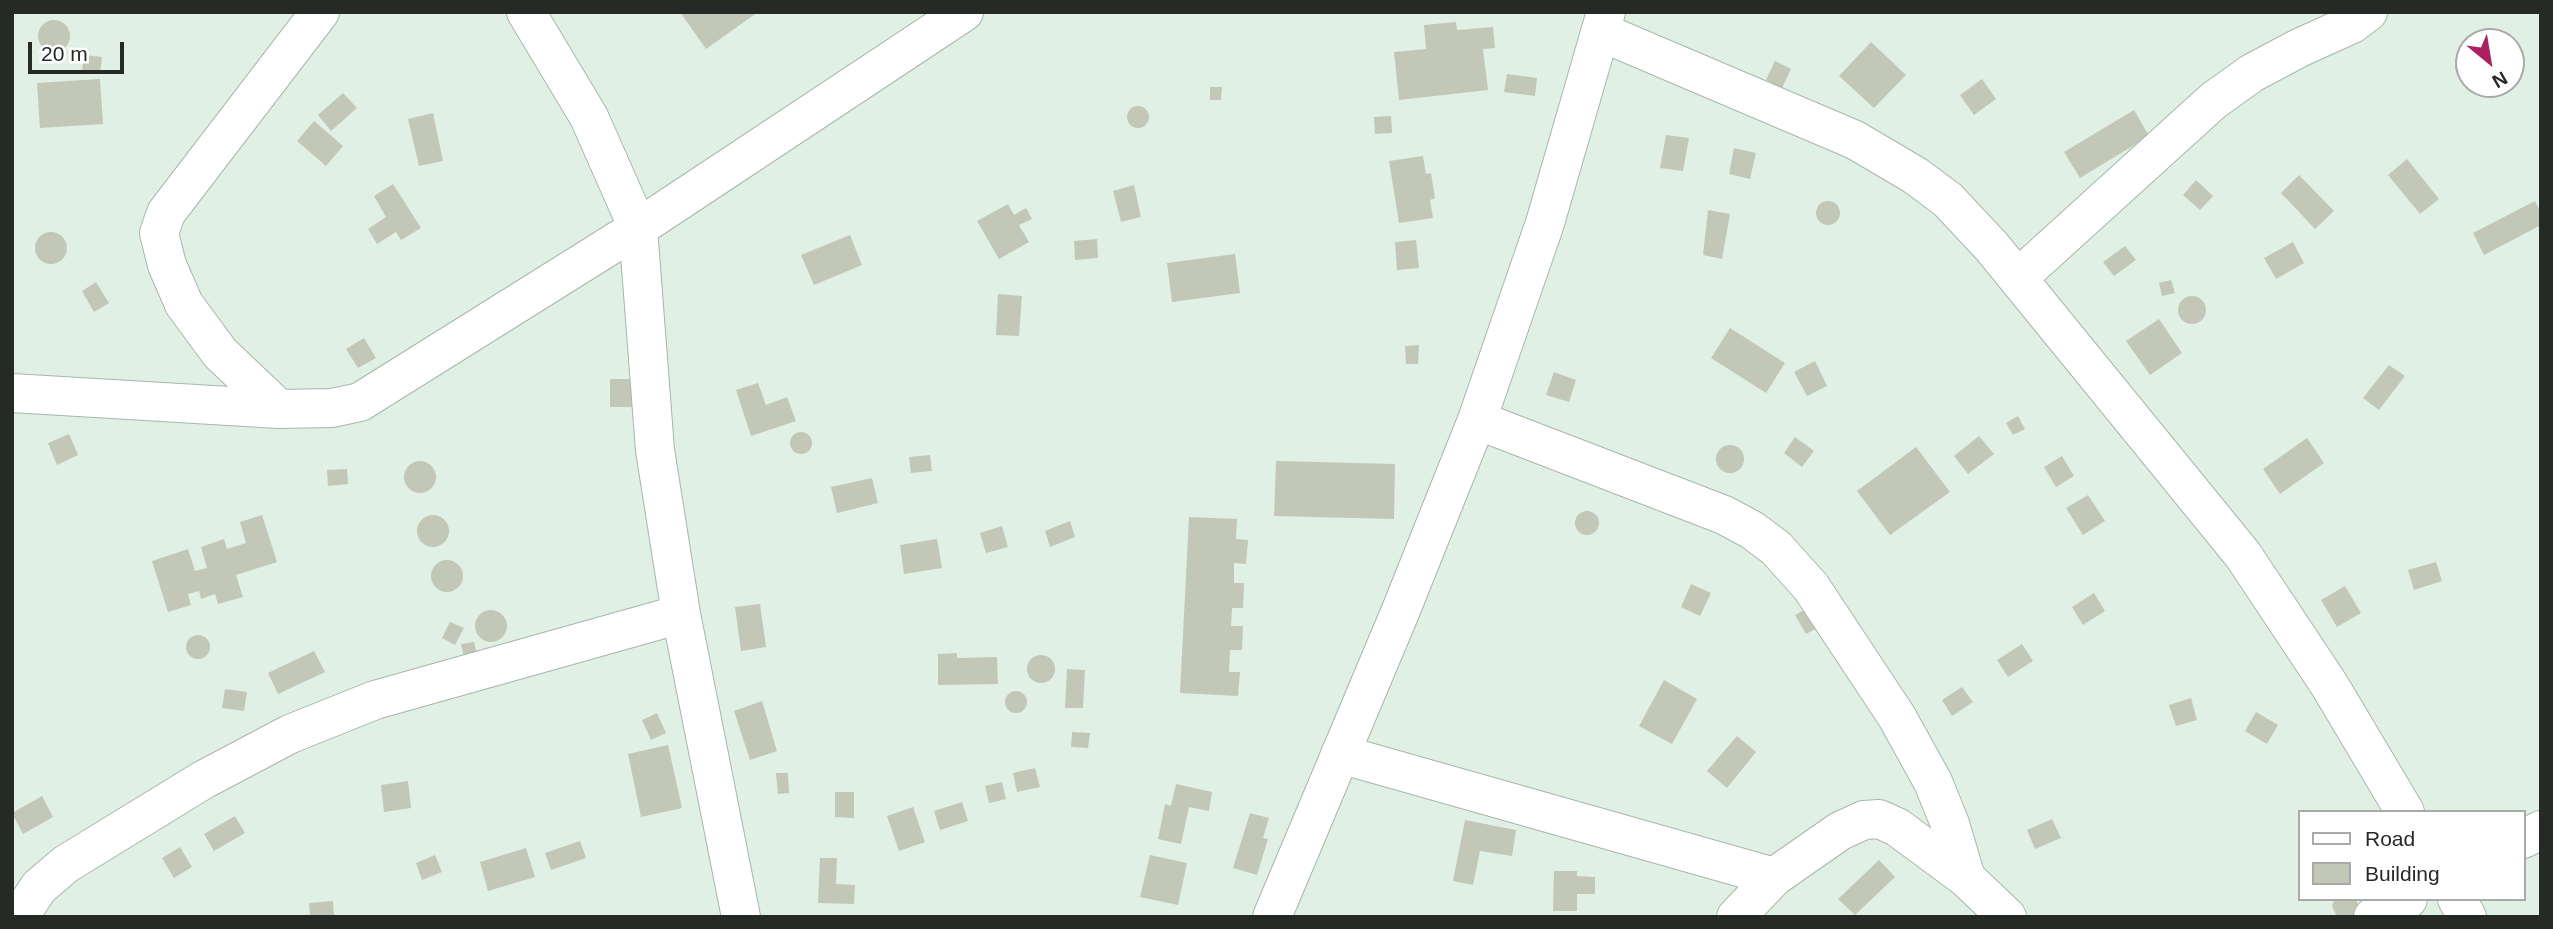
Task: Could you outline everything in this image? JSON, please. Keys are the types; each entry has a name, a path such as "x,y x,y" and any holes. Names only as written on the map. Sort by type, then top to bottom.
{"street":[{"path":"279,409 220,353 184,304 167,265 159,233 166,214 320,12"},
{"path":"526,12 589,117 638,228 655,450 681,614 741,917"},
{"path":"12,393 279,409 332,408 360,402 638,228 964,12"},
{"path":"2018,278 2213,101 2252,73 2352,24 2368,12"},
{"path":"1272,917 1477,420 1545,223 1604,22 1855,140 1883,155 1948,200 2018,278 2243,555 2330,686 2404,810"},
{"path":"1477,420 1724,514 1776,548 1811,587 1897,718 1933,782 1950,824 1966,878"},
{"path":"19,917 39,887 66,864 202,780 290,734 375,700 681,614"},
{"path":"1340,754 1774,877"},
{"path":"1736,917 1774,877 1840,831 1864,820 1879,819 1897,827 1966,878 2007,917"},
{"path":"2525,838 2541,830"},
{"path":"2374,917 2403,901"},
{"path":"2458,901 2467,917"}],"building":[{"path":"680,12 758,12 706,49"},
{"path":"54,20 65,25 70,36 65,47 54,52 43,47 38,36 43,25"},
{"path":"1456,22 1457,30 1493,27 1495,48 1483,49 1488,90 1399,100 1394,52 1426,49 1424,25"},
{"path":"1871,42 1906,75 1874,108 1839,76"},
{"path":"84,55 102,57 100,74 82,71"},
{"path":"1775,61 1791,69 1782,88 1766,80"},
{"path":"1507,74 1537,78 1535,96 1504,92"},
{"path":"100,79 103,124 40,128 37,83"},
{"path":"1982,79 1996,99 1974,115 1960,95"},
{"path":"1210,87 1222,87 1221,100 1210,100"},
{"path":"343,93 357,108 331,131 318,115"},
{"path":"1138,106 1146,109 1149,117 1146,125 1138,128 1130,125 1127,117 1130,109"},
{"path":"2134,110 2149,136 2080,178 2064,152"},
{"path":"433,113 443,161 419,166 408,119"},
{"path":"1391,116 1392,133 1375,134 1374,117"},
{"path":"314,121 343,146 326,166 297,141"},
{"path":"1666,135 1689,138 1683,171 1660,168"},
{"path":"1734,148 1756,153 1750,179 1729,174"},
{"path":"1423,156 1426,174 1431,173 1435,198 1430,200 1433,218 1399,223 1389,161"},
{"path":"2407,159 2439,199 2420,214 2388,175"},
{"path":"2299,175 2334,211 2315,229 2281,193"},
{"path":"2196,180 2213,196 2200,210 2183,195"},
{"path":"393,184 421,228 401,240 396,232 377,244 368,229 386,217 374,196"},
{"path":"1134,185 1141,217 1121,222 1113,191"},
{"path":"1828,201 1837,204 1840,213 1837,222 1828,225 1819,222 1816,213 1819,204"},
{"path":"2535,201 2541,213 2541,225 2484,255 2473,233"},
{"path":"1008,204 1014,215 1026,208 1032,219 1019,225 1029,242 999,259 977,221"},
{"path":"1708,210 1730,214 1722,259 1703,255"},
{"path":"51,232 62,237 67,248 62,259 51,264 40,259 35,248 40,237"},
{"path":"850,235 862,265 814,285 801,255"},
{"path":"1097,239 1098,258 1075,260 1074,241"},
{"path":"1416,240 1419,268 1397,270 1395,242"},
{"path":"2293,242 2304,263 2276,279 2264,258"},
{"path":"2125,246 2136,260 2114,276 2103,262"},
{"path":"1235,254 1240,293 1172,302 1167,263"},
{"path":"2171,280 2175,293 2162,296 2159,283"},
{"path":"96,282 109,303 94,312 82,291"},
{"path":"998,294 1022,296 1019,336 996,335"},
{"path":"2192,296 2202,300 2206,310 2202,320 2192,324 2182,320 2178,310 2182,300"},
{"path":"2159,319 2182,353 2150,375 2126,341"},
{"path":"1730,328 1785,363 1766,393 1711,358"},
{"path":"364,338 376,358 358,368 346,349"},
{"path":"1419,345 1418,364 1406,364 1405,346"},
{"path":"1815,361 1827,386 1807,396 1794,372"},
{"path":"2389,365 2405,376 2379,410 2363,398"},
{"path":"1554,372 1576,380 1569,402 1546,395"},
{"path":"610,379 632,379 632,407 610,407"},
{"path":"758,383 766,405 787,397 796,421 751,436 736,390"},
{"path":"2018,416 2025,429 2013,435 2006,423"},
{"path":"797,432 805,432 812,439 812,447 805,454 797,454 790,447 790,439"},
{"path":"69,434 78,455 57,465 48,443"},
{"path":"1979,436 1994,454 1968,474 1954,456"},
{"path":"1795,437 1814,451 1802,467 1784,453"},
{"path":"2307,438 2324,463 2280,494 2263,469"},
{"path":"1730,445 1740,449 1744,459 1740,469 1730,473 1720,469 1716,459 1720,449"},
{"path":"1916,447 1950,492 1890,535 1857,491"},
{"path":"930,455 932,471 911,473 909,457"},
{"path":"2062,456 2074,476 2056,487 2044,467"},
{"path":"420,461 431,466 436,477 431,488 420,493 409,488 404,477 409,466"},
{"path":"1276,461 1395,464 1394,519 1274,516"},
{"path":"347,469 348,484 328,486 327,470"},
{"path":"872,478 878,503 837,513 831,487"},
{"path":"2088,495 2105,521 2083,535 2066,508"},
{"path":"1587,511 1598,518 1599,523 1592,534 1587,535 1576,528 1575,523 1582,512"},
{"path":"262,515 277,562 236,575 243,597 218,604 215,594 201,599 199,591 188,594 191,605 168,612 152,561 188,549 195,571 207,568 201,547 224,539 227,549 246,543 240,522"},
{"path":"433,515 444,520 449,531 444,542 433,547 422,542 417,531 422,520"},
{"path":"1189,517 1237,519 1236,539 1248,540 1246,564 1234,563 1234,583 1244,583 1243,608 1232,608 1231,626 1243,626 1242,650 1230,650 1229,672 1240,672 1238,696 1180,693"},
{"path":"1070,521 1075,537 1050,547 1045,531"},
{"path":"1002,526 1008,547 986,553 980,533"},
{"path":"937,539 942,568 904,574 900,545"},
{"path":"447,560 458,565 463,576 458,587 447,592 436,587 431,576 436,565"},
{"path":"2436,562 2442,581 2414,590 2408,570"},
{"path":"1691,584 1711,593 1700,616 1681,607"},
{"path":"2345,586 2361,613 2337,627 2321,600"},
{"path":"2094,593 2105,611 2083,625 2072,607"},
{"path":"760,604 766,647 741,651 735,607"},
{"path":"1806,609 1817,628 1806,634 1795,615"},
{"path":"491,610 502,615 507,626 502,637 491,642 480,637 475,626 480,615"},
{"path":"450,622 464,628 455,645 442,638"},
{"path":"198,635 209,642 210,647 203,658 198,659 187,652 186,647 193,636"},
{"path":"474,642 477,655 464,657 461,644"},
{"path":"2022,644 2033,661 2008,677 1997,660"},
{"path":"314,651 325,672 278,694 268,673"},
{"path":"957,653 957,658 997,657 998,684 938,685 938,654"},
{"path":"1041,655 1051,659 1055,669 1051,679 1041,683 1031,679 1027,669 1031,659"},
{"path":"1067,669 1085,670 1083,708 1065,708"},
{"path":"1664,680 1697,699 1672,744 1639,726"},
{"path":"1962,687 1973,702 1952,716 1942,700"},
{"path":"225,689 247,692 244,711 222,708"},
{"path":"1016,691 1024,694 1027,702 1024,710 1016,713 1008,710 1005,702 1008,694"},
{"path":"2191,698 2197,720 2176,726 2169,705"},
{"path":"762,701 777,751 750,760 734,711"},
{"path":"2256,712 2278,725 2267,744 2245,731"},
{"path":"657,713 666,733 651,740 642,720"},
{"path":"1072,732 1090,733 1088,748 1071,747"},
{"path":"1737,736 1756,752 1727,788 1707,771"},
{"path":"668,745 682,808 641,817 628,754"},
{"path":"1035,768 1040,787 1017,792 1013,773"},
{"path":"776,773 788,773 789,793 778,794"},
{"path":"408,781 411,808 384,812 381,785"},
{"path":"1002,782 1006,799 989,803 985,786"},
{"path":"1176,784 1212,792 1209,811 1189,807 1181,844 1158,839 1165,804 1171,806"},
{"path":"835,792 854,792 854,818 835,817"},
{"path":"42,796 53,817 23,834 12,813"},
{"path":"962,802 968,821 940,830 934,811"},
{"path":"913,807 925,842 899,851 887,816"},
{"path":"1250,813 1269,818 1263,838 1268,839 1257,875 1233,868"},
{"path":"235,816 245,833 214,851 204,834"},
{"path":"2052,819 2061,838 2035,849 2027,830"},
{"path":"1465,820 1516,830 1512,856 1480,851 1473,885 1453,881"},
{"path":"580,841 586,858 551,870 545,853"},
{"path":"180,847 192,867 174,878 162,858"},
{"path":"526,848 535,877 488,891 480,862"},
{"path":"435,855 442,872 422,880 416,863"},
{"path":"1150,855 1187,863 1178,905 1140,897"},
{"path":"820,858 837,858 836,884 855,885 854,904 818,903"},
{"path":"1879,860 1895,877 1855,915 1838,899"},
{"path":"1554,871 1577,871 1577,876 1595,877 1595,894 1577,894 1577,911 1553,911"},
{"path":"333,901 334,917 310,917 309,903"},
{"path":"2334,901 2357,901 2359,907 2355,917 2337,917 2332,906"}]}
